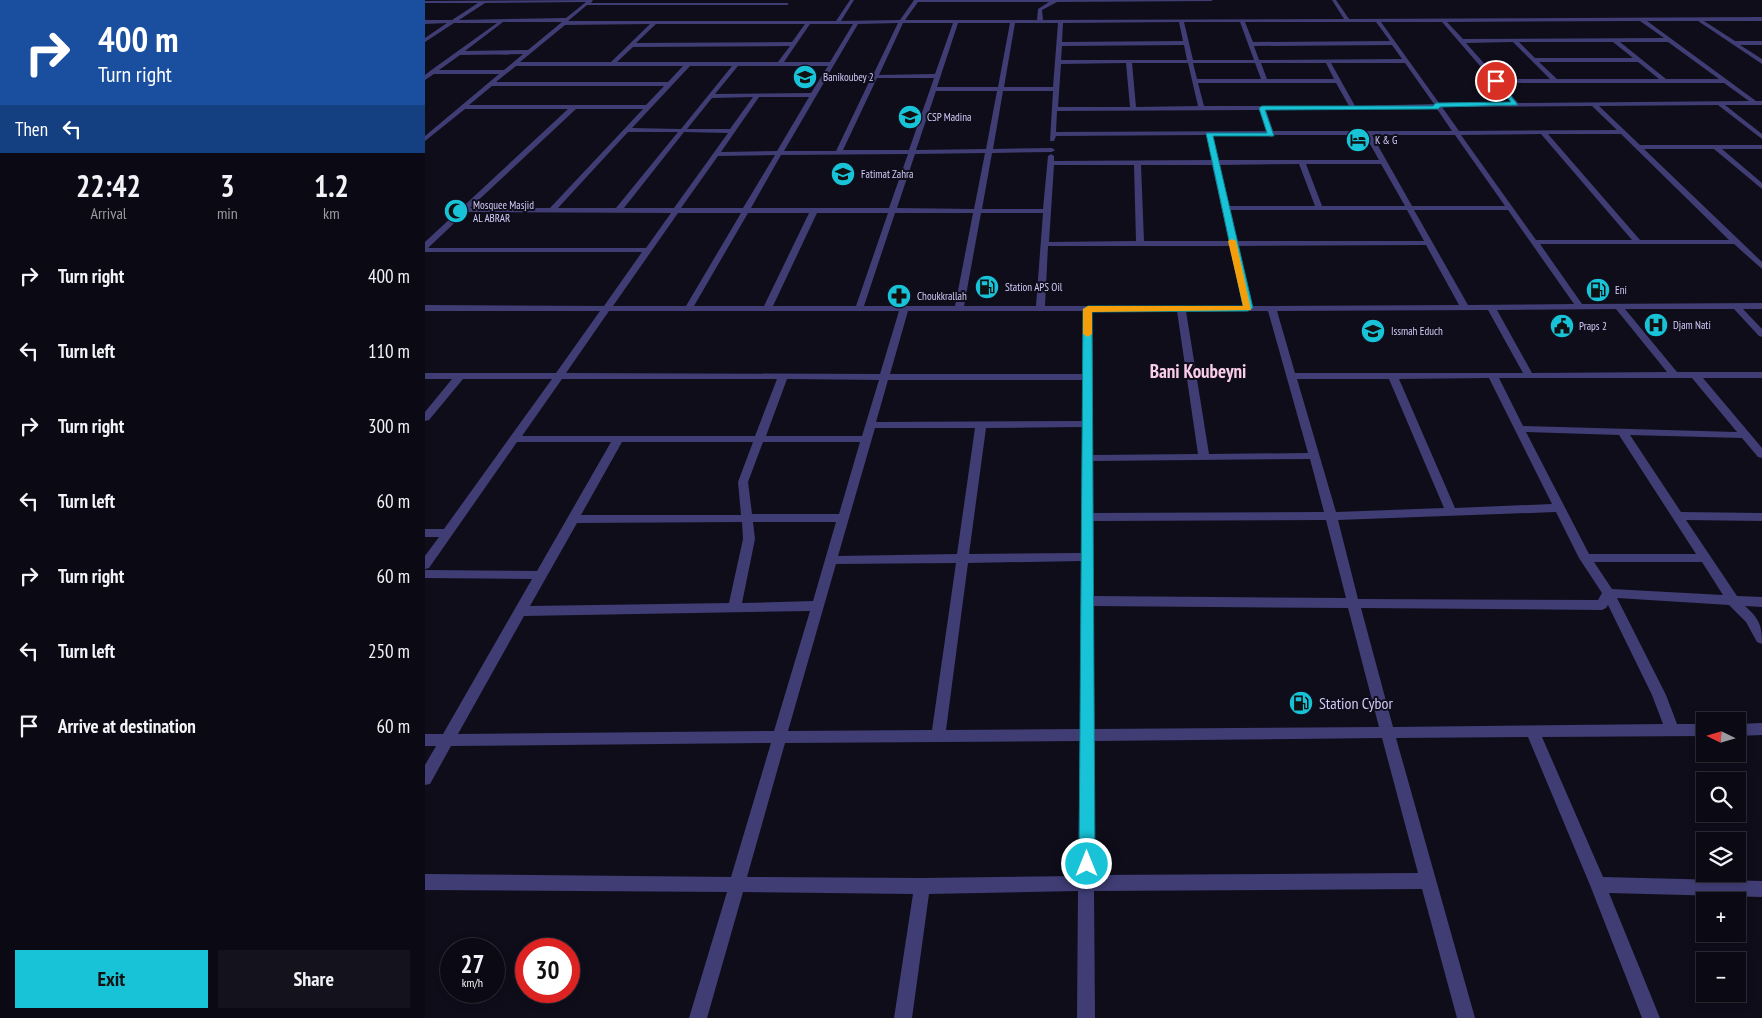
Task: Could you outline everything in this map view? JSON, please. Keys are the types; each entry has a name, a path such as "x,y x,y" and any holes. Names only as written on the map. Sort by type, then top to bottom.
{"street":[{"path":"838,22 852,0"},
{"path":"839,152 901,22 917,0 1211,0"},
{"path":"1040,22 1040,9 1058,0"},
{"path":"1129,0 1130,7"},
{"path":"1334,0 1348,22"},
{"path":"426,39 484,1"},
{"path":"427,136 590,1"},
{"path":"425,2 788,2"},
{"path":"781,12 788,2"},
{"path":"1131,15 1132,22"},
{"path":"1641,20 1755,103"},
{"path":"1700,20 1762,62"},
{"path":"425,22 1762,20"},
{"path":"425,78 502,21"},
{"path":"1444,21 1516,104"},
{"path":"1539,21 1545,27"},
{"path":"780,64 809,22"},
{"path":"688,309 856,22"},
{"path":"859,309 914,151 932,89 956,22"},
{"path":"959,309 1013,22"},
{"path":"1040,309 1061,22"},
{"path":"1181,22 1201,108"},
{"path":"1242,22 1265,81"},
{"path":"1378,22 1580,307"},
{"path":"613,63 654,23"},
{"path":"1552,34 1558,40"},
{"path":"1460,40 1669,40"},
{"path":"1514,40 1555,81"},
{"path":"1614,40 1665,81"},
{"path":"1060,44 1186,43"},
{"path":"1252,44 1393,43"},
{"path":"1734,43 1762,43"},
{"path":"632,44 794,44"},
{"path":"459,53 530,52"},
{"path":"1534,60 1640,60"},
{"path":"1058,62 1406,61"},
{"path":"1129,62 1133,108"},
{"path":"1328,62 1353,108"},
{"path":"515,64 832,64"},
{"path":"551,210 687,64"},
{"path":"618,211 736,64"},
{"path":"425,72 506,72"},
{"path":"825,76 937,76"},
{"path":"1195,81 1338,81"},
{"path":"1496,81 1725,81"},
{"path":"491,84 668,84"},
{"path":"932,89 1056,89"},
{"path":"710,96 813,95"},
{"path":"425,565 757,96"},
{"path":"1719,103 1762,137"},
{"path":"1055,109 1353,108 1516,104 1762,103"},
{"path":"1594,104 1762,267"},
{"path":"463,107 647,107"},
{"path":"425,246 575,107"},
{"path":"1262,108 1271,134"},
{"path":"625,130 732,131"},
{"path":"1053,134 1623,132"},
{"path":"1543,133 1639,242"},
{"path":"1209,134 1232,244 1248,308"},
{"path":"1368,134 1465,308"},
{"path":"1716,147 1762,187"},
{"path":"1639,148 1762,147"},
{"path":"716,154 1052,150"},
{"path":"1137,162 1140,243"},
{"path":"1051,163 1383,162"},
{"path":"1303,163 1320,209"},
{"path":"1750,177 1762,177"},
{"path":"1225,208 1511,208"},
{"path":"462,210 1047,211"},
{"path":"767,309 814,211"},
{"path":"1534,242 1736,242"},
{"path":"1045,244 1428,243"},
{"path":"425,250 648,250"},
{"path":"1736,306 1762,334"},
{"path":"425,308 1181,309 1762,306"},
{"path":"1491,307 1529,375"},
{"path":"1619,307 1674,375"},
{"path":"1272,308 1331,516 1387,732 1466,1018"},
{"path":"698,1018 904,309"},
{"path":"1086,1018 1088,309"},
{"path":"1181,309 1204,457"},
{"path":"1492,375 1558,508 1585,558 1609,593 1659,695 1672,730"},
{"path":"1695,375 1762,455"},
{"path":"1292,376 1762,375"},
{"path":"425,376 1087,377"},
{"path":"425,418 460,376"},
{"path":"1393,376 1451,512"},
{"path":"735,606 749,539 743,482 783,377"},
{"path":"938,736 981,424"},
{"path":"870,425 1087,424"},
{"path":"1520,429 1623,434 1745,435"},
{"path":"1623,434 1679,516 1734,602 1751,619 1762,639"},
{"path":"425,779 619,438"},
{"path":"514,439 866,439"},
{"path":"1087,458 1314,456"},
{"path":"1087,518 1331,516 1558,508"},
{"path":"1679,516 1762,517"},
{"path":"573,518 748,520 843,518"},
{"path":"425,533 448,533"},
{"path":"831,560 1087,557"},
{"path":"1585,558 1706,558"},
{"path":"425,574 541,575"},
{"path":"1087,601 1602,605 1609,593"},
{"path":"1609,593 1734,602 1762,602"},
{"path":"521,611 818,606"},
{"path":"1746,730 1762,729"},
{"path":"425,740 1696,730"},
{"path":"1532,731 1598,885 1651,1018"},
{"path":"425,882 922,886 1087,883 1429,882"},
{"path":"1598,885 1762,889"},
{"path":"903,1018 922,886"}],"slow traffic":[{"path":"1088,334 1088,309 1248,308 1232,241"}],"place":[{"name":"Banikoubey 2","path":"805,77"},
{"name":"CSP Madina","path":"910,117"},
{"name":"K & G","path":"1358,140"},
{"name":"Fatimat Zahra","path":"843,174"},
{"name":"Mosquee Masjid AL ABRAR","path":"456,211"},
{"name":"Station APS Oil","path":"987,287"},
{"name":"Eni","path":"1598,290"},
{"name":"Choukkrallah","path":"899,296"},
{"name":"Djam Nati","path":"1656,325"},
{"name":"Praps 2","path":"1562,326"},
{"name":"Issmah Educh","path":"1373,331"},
{"name":"Station Cybor","path":"1301,703"}],"district":[{"name":"Bani Koubeyni","path":"1198,371"}],"route":[{"path":"1087,864 1088,309 1248,308 1232,244 1209,134 1271,134 1262,108 1438,107 1436,105 1516,104 1496,81"}]}
